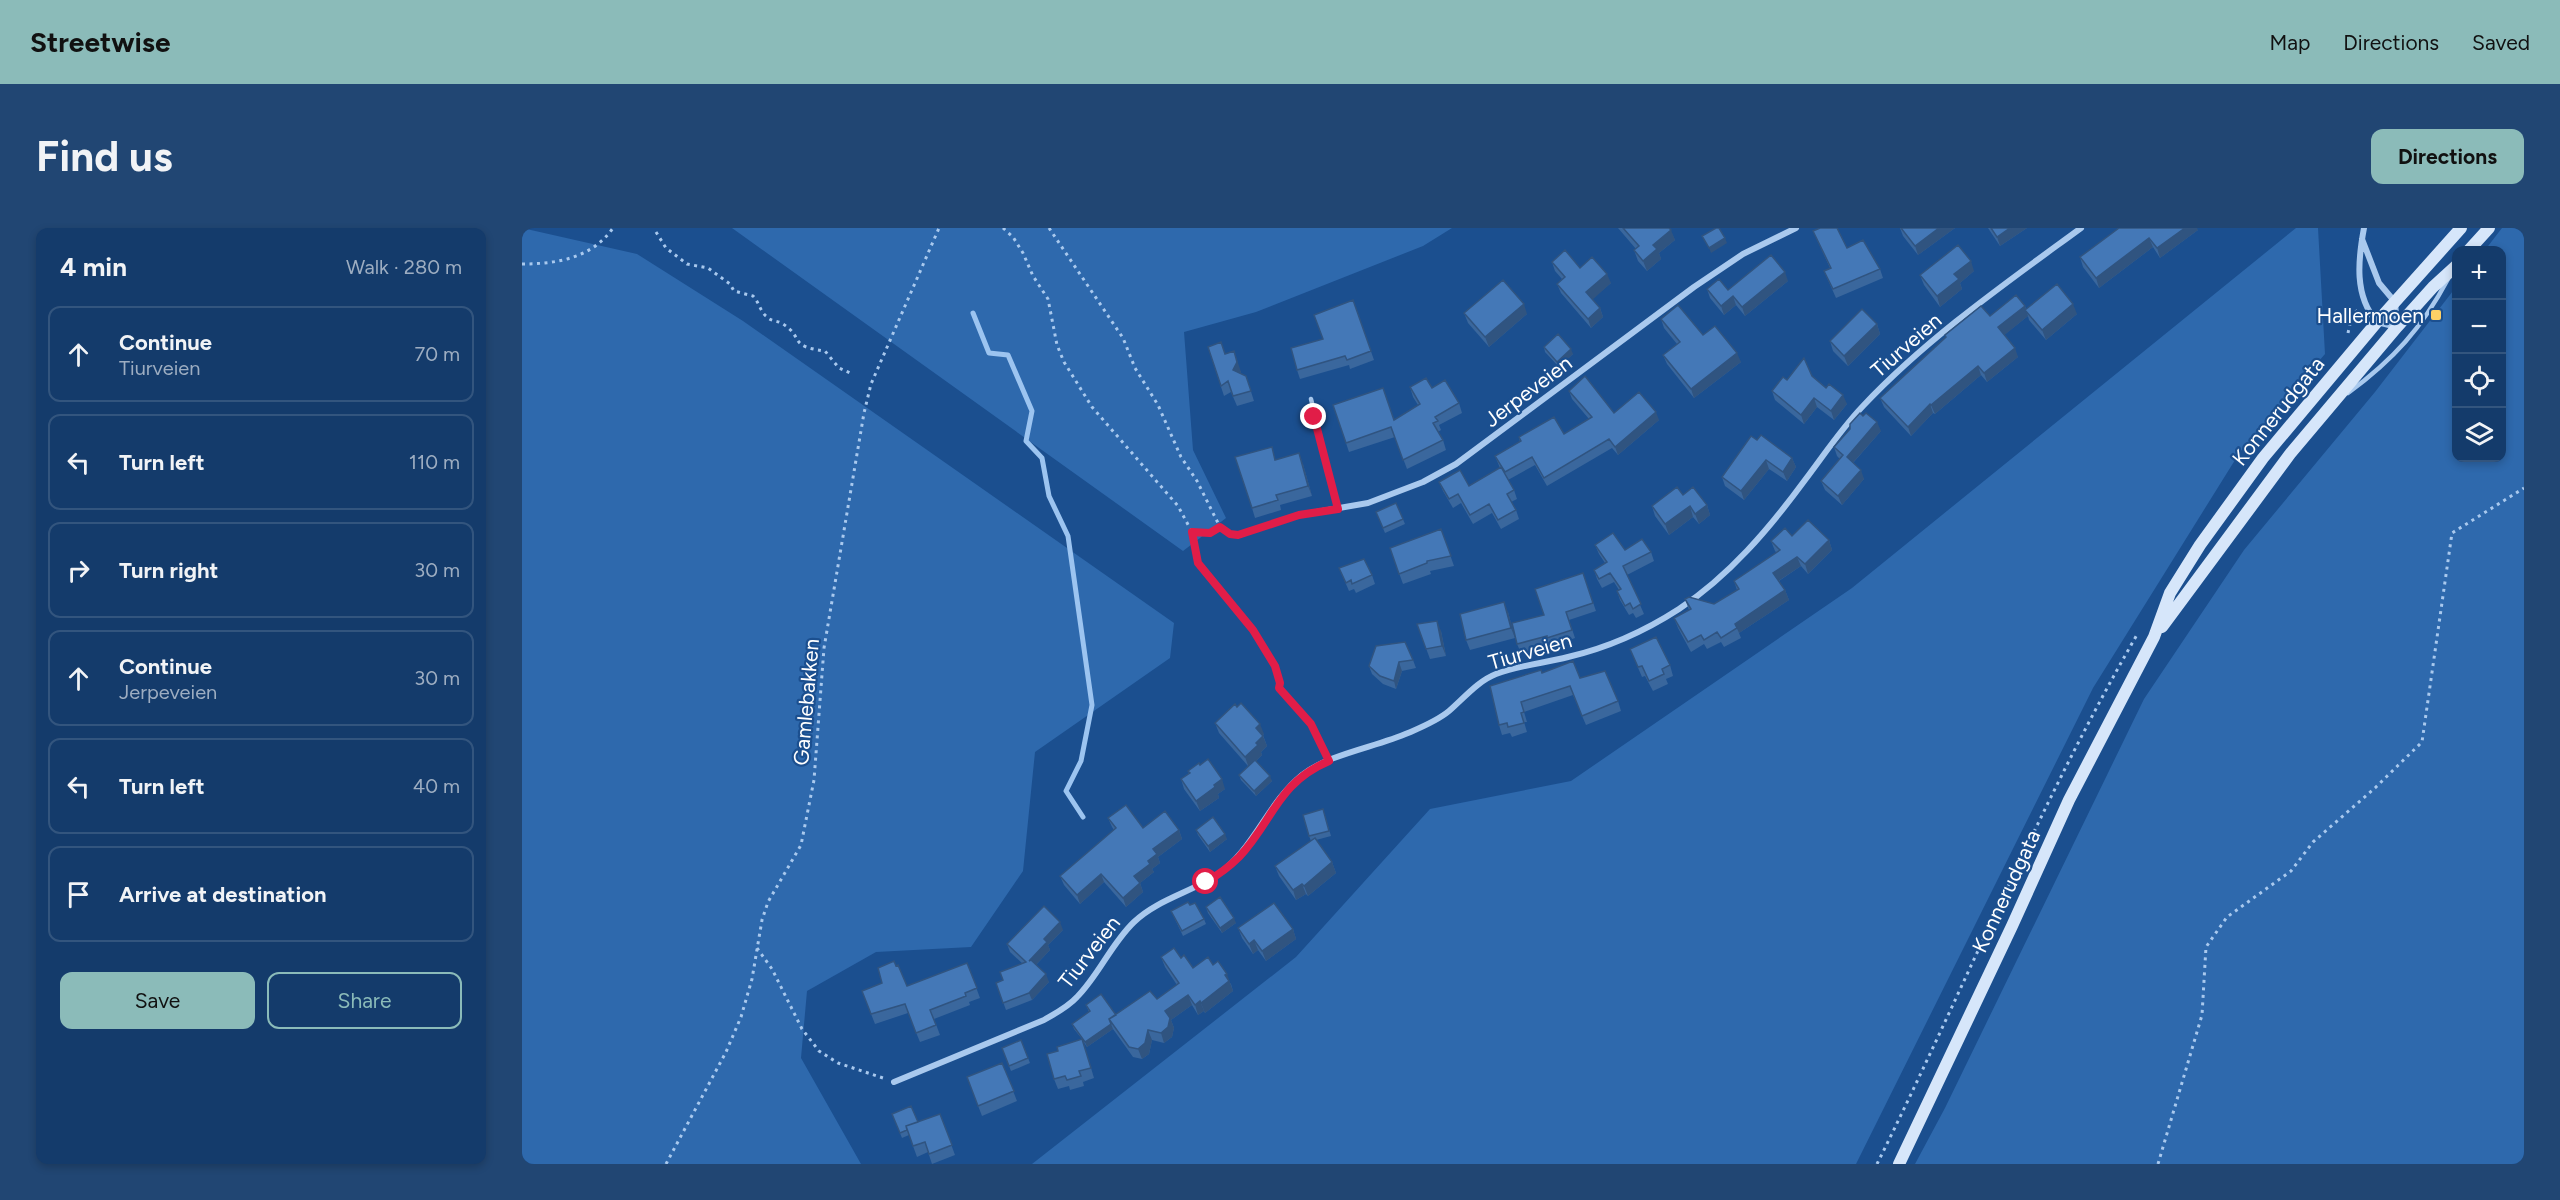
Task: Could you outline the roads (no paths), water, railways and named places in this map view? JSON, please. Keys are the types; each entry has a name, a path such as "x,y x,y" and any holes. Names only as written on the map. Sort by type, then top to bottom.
{"main road":[{"name":"Konnerudgata","path":"1899,1164 2069,800 2154,638 2170,593 2224,511 2292,422 2461,228"},
{"path":"2473,246 2489,228"},
{"name":"Konnerudgata","path":"2154,638 2290,454 2397,327 2452,270"}],"street":[{"name":"Jerpeveien","path":"1256,529 1299,515 1368,503 1393,494 1456,464 1694,287 1743,254 1796,228"},
{"name":"Tiurveien","path":"894,1082 1044,1020 1065,1008 1083,990 1123,934 1136,920 1221,873 1251,842 1272,808 1290,787 1313,768 1429,724 1494,675 1615,643 1654,625 1682,607 1743,556 1775,520 1848,423 1908,363 1990,296 2081,228"},
{"path":"2362,239 2379,283 2395,302 2397,327 2377,322 2365,304 2360,288 2359,269 2362,239 2364,228"}],"lane":[{"path":"2331,405 2367,379 2399,350 2429,314 2452,272"},
{"path":"1311,399 1338,509"}],"waterway":[{"path":"973,313 989,353 1008,355 1032,411 1026,441 1042,458 1049,496 1068,536 1092,705 1081,761 1066,791 1083,817"}],"place":[{"name":"Hallermoen","path":"2436,315"}]}
